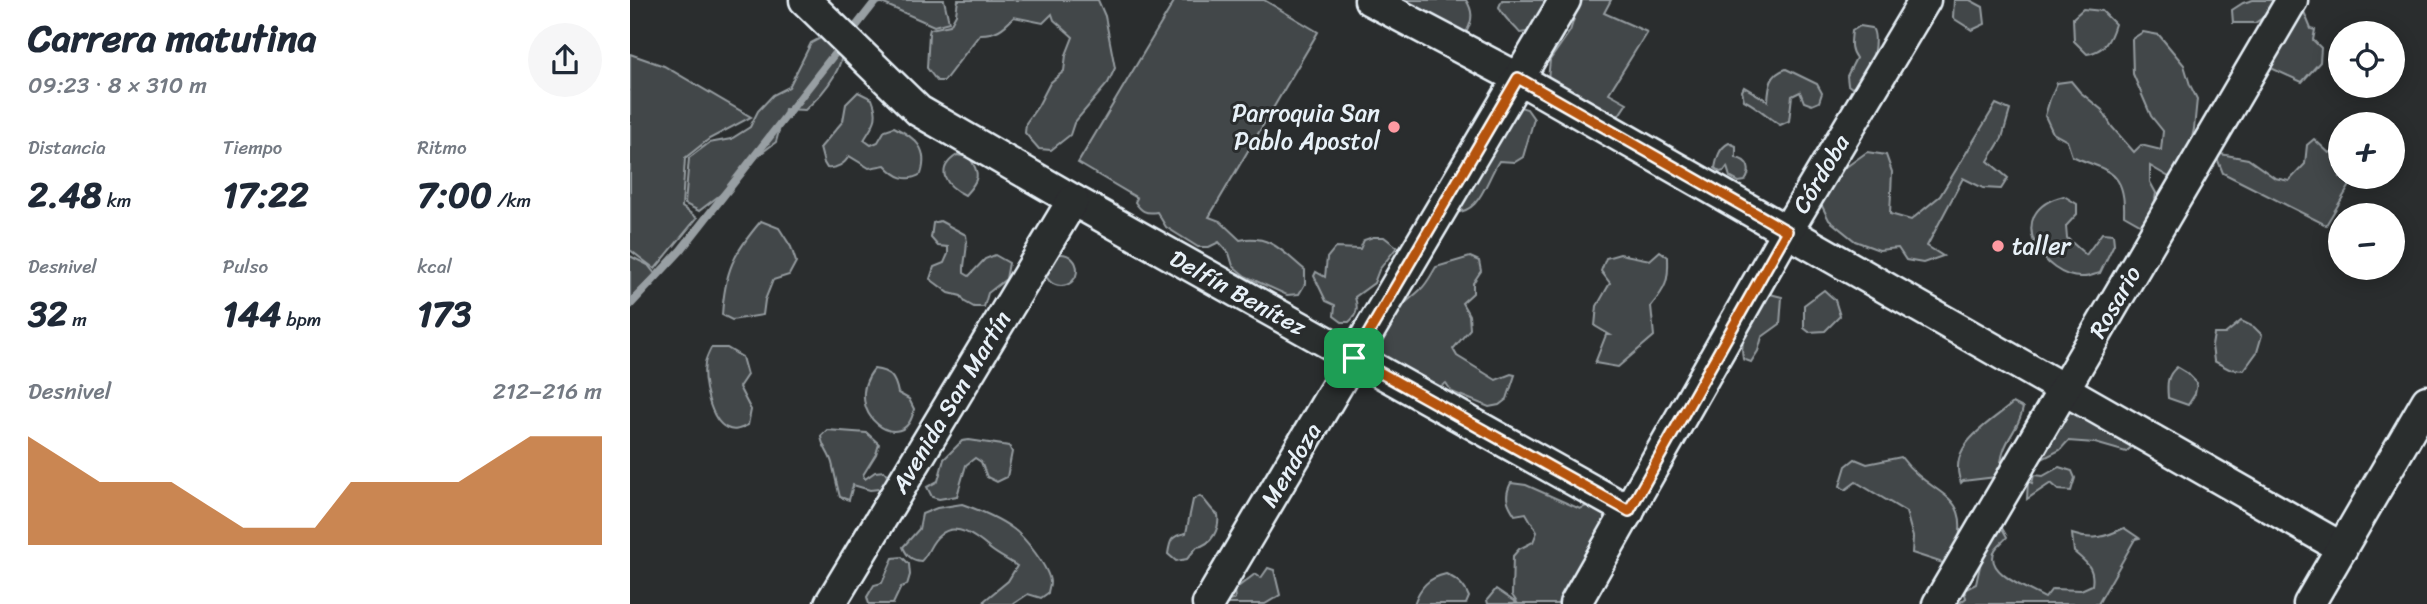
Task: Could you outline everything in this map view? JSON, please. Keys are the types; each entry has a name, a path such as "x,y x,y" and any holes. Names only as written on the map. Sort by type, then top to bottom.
{"street":[{"name":"Delfín Benítez","path":"804,0 919,111 1629,511"},
{"path":"1370,0 1518,78 2342,548"},
{"name":"Mendoza","path":"1208,604 1564,0"},
{"name":"Córdoba","path":"1575,604 1787,231 1925,0"},
{"name":"Rosario","path":"1938,604 2292,0"},
{"name":"Avenida San Martín","path":"830,604 1073,200"},
{"path":"2309,604 2427,401"}],"shaded area":[{"path":"875,0 944,0 949,22 934,26"},
{"path":"958,0 1098,0 1105,16 1115,68 1108,83 1074,123 1070,135 1051,150 1039,149 1025,133 1026,123 1050,83 1064,71 1066,55 1073,37 1054,20 1052,14 1043,23 1014,17 999,30 980,34 944,81 937,81 927,68 930,29 950,25 956,14"},
{"path":"1175,0 1264,0 1318,32 1209,217 1220,221 1240,240 1268,242 1290,257 1305,270 1305,284 1299,294 1287,295 1245,276 1233,266 1229,253 1219,242 1209,247 1198,247 1166,227 1157,212 1149,213 1139,208 1135,202 1137,198 1078,163"},
{"path":"1373,0 1466,0 1471,11 1470,23 1467,31 1459,33"},
{"path":"1502,0 1556,0 1534,31 1520,33 1501,11 1499,7"},
{"path":"1580,0 1611,0 1604,13 1647,32 1609,93 1627,103 1619,115 1589,121 1547,89 1550,60 1570,31"},
{"path":"1954,0 1970,0 1983,7 1985,24 1972,30 1953,18"},
{"path":"2253,0 2275,0 2274,10 2255,23 2233,23 2232,10"},
{"path":"2300,2 2311,29 2315,30 2313,40 2321,48 2320,62 2302,82 2273,69 2266,62"},
{"path":"2083,9 2102,11 2115,24 2106,44 2087,54 2074,41 2073,18"},
{"path":"1860,26 1872,28 1875,40 1871,64 1865,78 1852,88 1848,85 1847,76 1856,58 1851,48 1852,31"},
{"path":"2143,32 2159,35 2184,65 2197,99 2188,155 2169,177 2150,166 2150,182 2156,193 2153,215 2140,224 2124,215 2122,188 2112,174 2072,156 2067,141 2053,133 2045,116 2057,83 2071,81 2102,110 2112,127 2134,152 2141,145 2161,150 2163,131 2151,116 2133,74 2132,39"},
{"path":"826,35 843,44 840,63 826,89 805,110 785,109 776,142 759,155 720,195 699,211 685,204 689,158 709,143 731,139 750,127 758,111 773,95 789,87 811,43"},
{"path":"630,54 664,66 751,117 709,139 685,158 682,207 697,218 655,269 630,250"},
{"path":"1786,69 1817,84 1822,93 1819,102 1812,105 1804,102 1800,92 1792,96 1789,121 1780,125 1744,100 1742,91 1744,87 1768,101 1774,77"},
{"path":"858,92 872,99 876,111 875,121 864,140 871,145 878,142 885,130 894,127 902,131 919,145 922,151 921,174 911,178 902,177 885,165 869,168 849,156 840,165 827,168 820,148 843,121 846,104"},
{"path":"1510,104 1527,109 1534,119 1523,157 1515,162 1499,161 1475,204 1459,212 1449,212"},
{"path":"1996,104 2010,110 2002,138 1988,161 2008,178 2001,189 1983,188 1963,178 1927,246 1943,256 1923,263 1906,260 1898,248 1879,250 1855,241 1829,220 1821,204 1828,180 1867,152 1886,155 1892,172 1890,214 1911,220 1940,196"},
{"path":"2314,139 2328,152 2328,189 2348,189 2339,203 2328,203 2326,225 2223,173 2215,153 2248,159 2275,178 2289,181 2305,164 2307,145"},
{"path":"1729,143 1736,146 1736,158 1748,166 1745,181 1739,182 1730,177 1727,167 1720,172 1715,168 1721,150"},
{"path":"957,155 969,157 977,173 976,181 965,195 948,182 944,172"},
{"path":"2064,196 2077,204 2077,214 2066,226 2067,238 2086,255 2102,233 2113,234 2114,244 2100,273 2084,277 2069,275 2055,268 2043,257 2035,243 2031,229 2034,215 2045,204"},
{"path":"761,221 779,228 791,247 796,262 789,275 773,280 765,300 763,315 732,320 722,315 728,275 737,254"},
{"path":"940,221 966,235 964,273 969,276 985,259 995,255 1009,263 1006,279 988,293 984,307 974,307 961,296 949,293 930,279 934,267 944,263 948,254 948,247 938,246 931,238 933,223"},
{"path":"1384,237 1397,247 1379,270 1374,283 1355,297 1357,308 1354,316 1349,322 1342,322 1334,316 1335,305 1326,301 1314,276 1316,272 1325,277 1327,258 1335,248 1360,249 1364,240"},
{"path":"1660,251 1668,257 1668,272 1666,284 1651,306 1654,336 1618,367 1595,363 1606,335 1610,335 1595,326 1597,306 1610,283 1601,271 1606,258 1620,254 1650,260"},
{"path":"1061,254 1072,259 1077,270 1072,281 1061,286 1050,281 1045,270 1050,259"},
{"path":"630,256 648,265 655,274 630,299"},
{"path":"1470,257 1479,261 1481,271 1473,283 1473,293 1462,303 1469,315 1470,329 1453,349 1457,356 1496,380 1515,375 1507,399 1499,405 1489,407 1452,392 1446,383 1438,388 1379,357 1380,335 1389,318 1422,288 1436,267"},
{"path":"1824,290 1835,300 1840,316 1825,331 1809,332 1804,328 1804,305"},
{"path":"1770,294 1782,297 1780,324 1762,337 1751,362 1743,359 1745,332"},
{"path":"2241,321 2254,327 2262,335 2257,352 2244,370 2229,369 2214,361 2214,334 2225,334"},
{"path":"711,348 727,348 742,357 747,375 739,387 751,410 748,425 733,430 727,428 721,424 712,409 704,370"},
{"path":"2177,367 2197,383 2195,394 2188,405 2168,398 2169,377"},
{"path":"874,369 891,376 898,393 909,399 914,409 908,424 899,430 888,430 877,424 869,414 864,401 865,385"},
{"path":"2013,403 2023,408 2004,450 1996,477 1961,483 1959,457 1965,447 1972,437"},
{"path":"2069,407 2136,443 2126,452 2095,443 2068,441 2060,450 2028,466"},
{"path":"827,430 867,433 879,444 863,475 865,479 875,472 884,471 889,477 887,488 870,490 853,485 849,500 840,497 832,463 821,436"},
{"path":"962,441 1009,446 1012,452 1007,477 997,482 987,477 981,462 975,458 966,465 957,496 939,499 932,497 927,487 938,481 944,459"},
{"path":"1901,457 1914,472 1949,499 1957,509 1960,522 1959,541 1952,566 1912,553 1913,537 1906,512 1856,482 1845,490 1840,486 1846,466 1855,459 1867,464"},
{"path":"2059,467 2072,471 2075,478 2071,491 2059,490 2051,483 2027,499 2028,481 2032,483 2034,475 2043,476"},
{"path":"1511,483 1526,485 1580,509 1598,501 1618,502 1560,604 1518,604 1512,595 1513,556 1519,549 1533,542 1537,532 1526,513 1515,515 1510,507 1507,496"},
{"path":"1200,496 1218,515 1216,530 1207,543 1197,547 1187,559 1176,561 1168,554 1171,542 1174,537 1186,533 1193,500"},
{"path":"962,504 1000,520 1023,538 1049,576 1048,593 1041,598 1028,594 1013,604 984,604 985,600 1008,581 1017,566 972,535 959,530 946,531 940,535 921,561 908,555 903,547 919,529 922,514 937,508"},
{"path":"1998,521 2007,537 1995,550 1993,558 1996,566 2001,573 2019,585 2045,598 2052,589 2081,590 2092,585 2091,570 2074,552 2072,534 2098,537 2124,528 2139,538 2135,539 2098,604 1958,604 1966,598 1964,590 1976,584 1982,557"},
{"path":"902,557 909,564 907,585 901,587 893,604 869,604 867,597 874,585 882,583 893,558"},
{"path":"1268,568 1274,570 1280,595 1265,604 1220,604 1235,599 1234,590 1255,574 1261,578"},
{"path":"1446,574 1465,589 1469,597 1466,604 1414,604 1426,584"},
{"path":"1496,589 1518,604 1488,604 1487,600"}],"waterway":[{"path":"630,305 681,250 875,2 880,0"}],"place":[{"name":"Parroquia San Pablo Apostol","path":"1394,127"},
{"name":"taller","path":"1998,246"}],"route":[{"path":"1518,78 1787,231 1629,511 1354,358 1518,78"}]}
